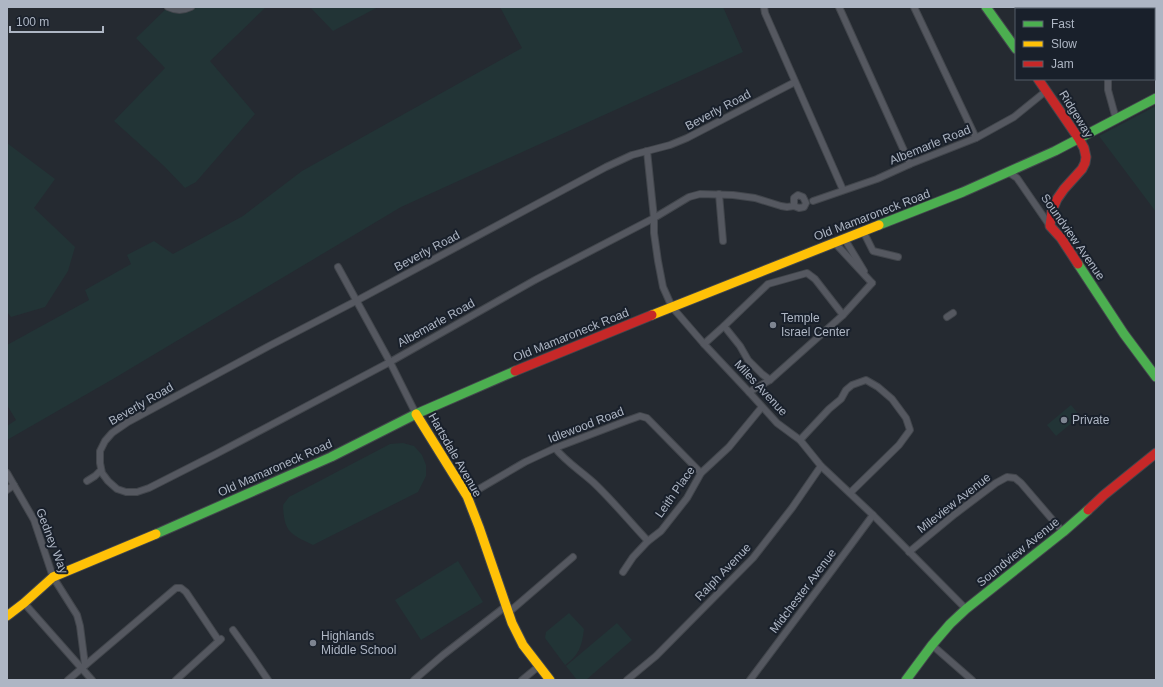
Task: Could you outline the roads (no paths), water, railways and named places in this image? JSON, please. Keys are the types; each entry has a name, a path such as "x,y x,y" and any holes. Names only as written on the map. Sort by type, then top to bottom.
{"main road":[{"path":"986,7 1015,48"},
{"name":"Ridgeway","path":"1039,80 1078,139 1086,157 1086,162 1082,169 1056,200 1051,213 1050,226"},
{"name":"Old Mamaroneck Road","path":"7,616 53,577 156,534 331,457 416,414 469,390 834,242 963,192 1055,151 1156,98"},
{"name":"Soundview Avenue","path":"1050,226 1061,238 1124,334 1156,378"},
{"name":"Hartsdale Avenue","path":"416,414 467,496 512,623 523,645 550,680"},
{"name":"Soundview Avenue","path":"906,680 932,645 950,624 966,609 1063,532 1104,495 1156,453"}],"street":[{"path":"168,7 177,10 183,10 191,7"},
{"path":"764,7 765,13 843,190"},
{"path":"839,7 910,164"},
{"path":"914,7 976,138"},
{"path":"1108,80 1108,90 1116,119"},
{"name":"Beverly Road","path":"101,470 100,451 105,441 112,433 128,422 606,167 632,155 670,145 687,138 795,82"},
{"name":"Albemarle Road","path":"813,201 877,179 910,164 976,138 1014,117 1046,91"},
{"name":"Miles Avenue","path":"648,151 654,233 663,287 672,307 762,408 777,423 800,440 821,466 873,515 966,609"},
{"name":"Soundview Avenue","path":"1008,172 1017,178 1050,226"},
{"name":"Albemarle Road","path":"101,470 108,482 117,489 126,492 137,492 149,488 390,362 535,280 654,218 689,197 700,194 733,195 756,198 781,206 794,206"},
{"path":"719,194 723,241"},
{"path":"863,231 873,252 898,257"},
{"path":"844,238 872,283"},
{"path":"834,242 872,283"},
{"name":"Hartsdale Avenue","path":"338,267 390,362 416,414"},
{"path":"704,344 768,284 807,273 815,279 842,315"},
{"path":"749,392 770,380 842,315 872,283"},
{"path":"947,317 954,312"},
{"path":"724,326 740,346 748,360 770,380"},
{"path":"800,440 829,409 841,399 846,390 852,385 866,380 878,386 892,399 906,418 910,430 899,445 850,493"},
{"name":"Leith Place","path":"623,572 648,541 661,531 687,498 701,472 729,447 762,408"},
{"name":"Idlewood Road","path":"467,496 525,462 555,448 607,427 640,416 647,418 701,472"},
{"path":"555,448 562,456 593,482 648,541"},
{"name":"Ralph Avenue","path":"627,680 656,656 753,558 792,508 821,466"},
{"path":"87,481 101,470"},
{"name":"Gedney Way","path":"7,473 34,520 53,577 77,615 80,626 83,666"},
{"name":"Mileview Avenue","path":"909,552 955,514 996,483 1007,477 1014,478 1020,483 1063,532"},
{"path":"7,490 14,485"},
{"name":"Midchester Avenue","path":"750,680 873,515"},
{"path":"414,680 442,655 507,609 573,557"},
{"path":"68,680 174,589 181,588 186,592 220,640 176,680"},
{"path":"24,603 83,666 92,680"},
{"path":"233,630 268,680"},
{"path":"932,645 972,680"},
{"path":"522,680 538,666"}],"place":[{"name":"Temple Israel Center","path":"773,325"},
{"name":"Private","path":"1064,420"},
{"name":"Highlands Middle School","path":"313,643"}]}
